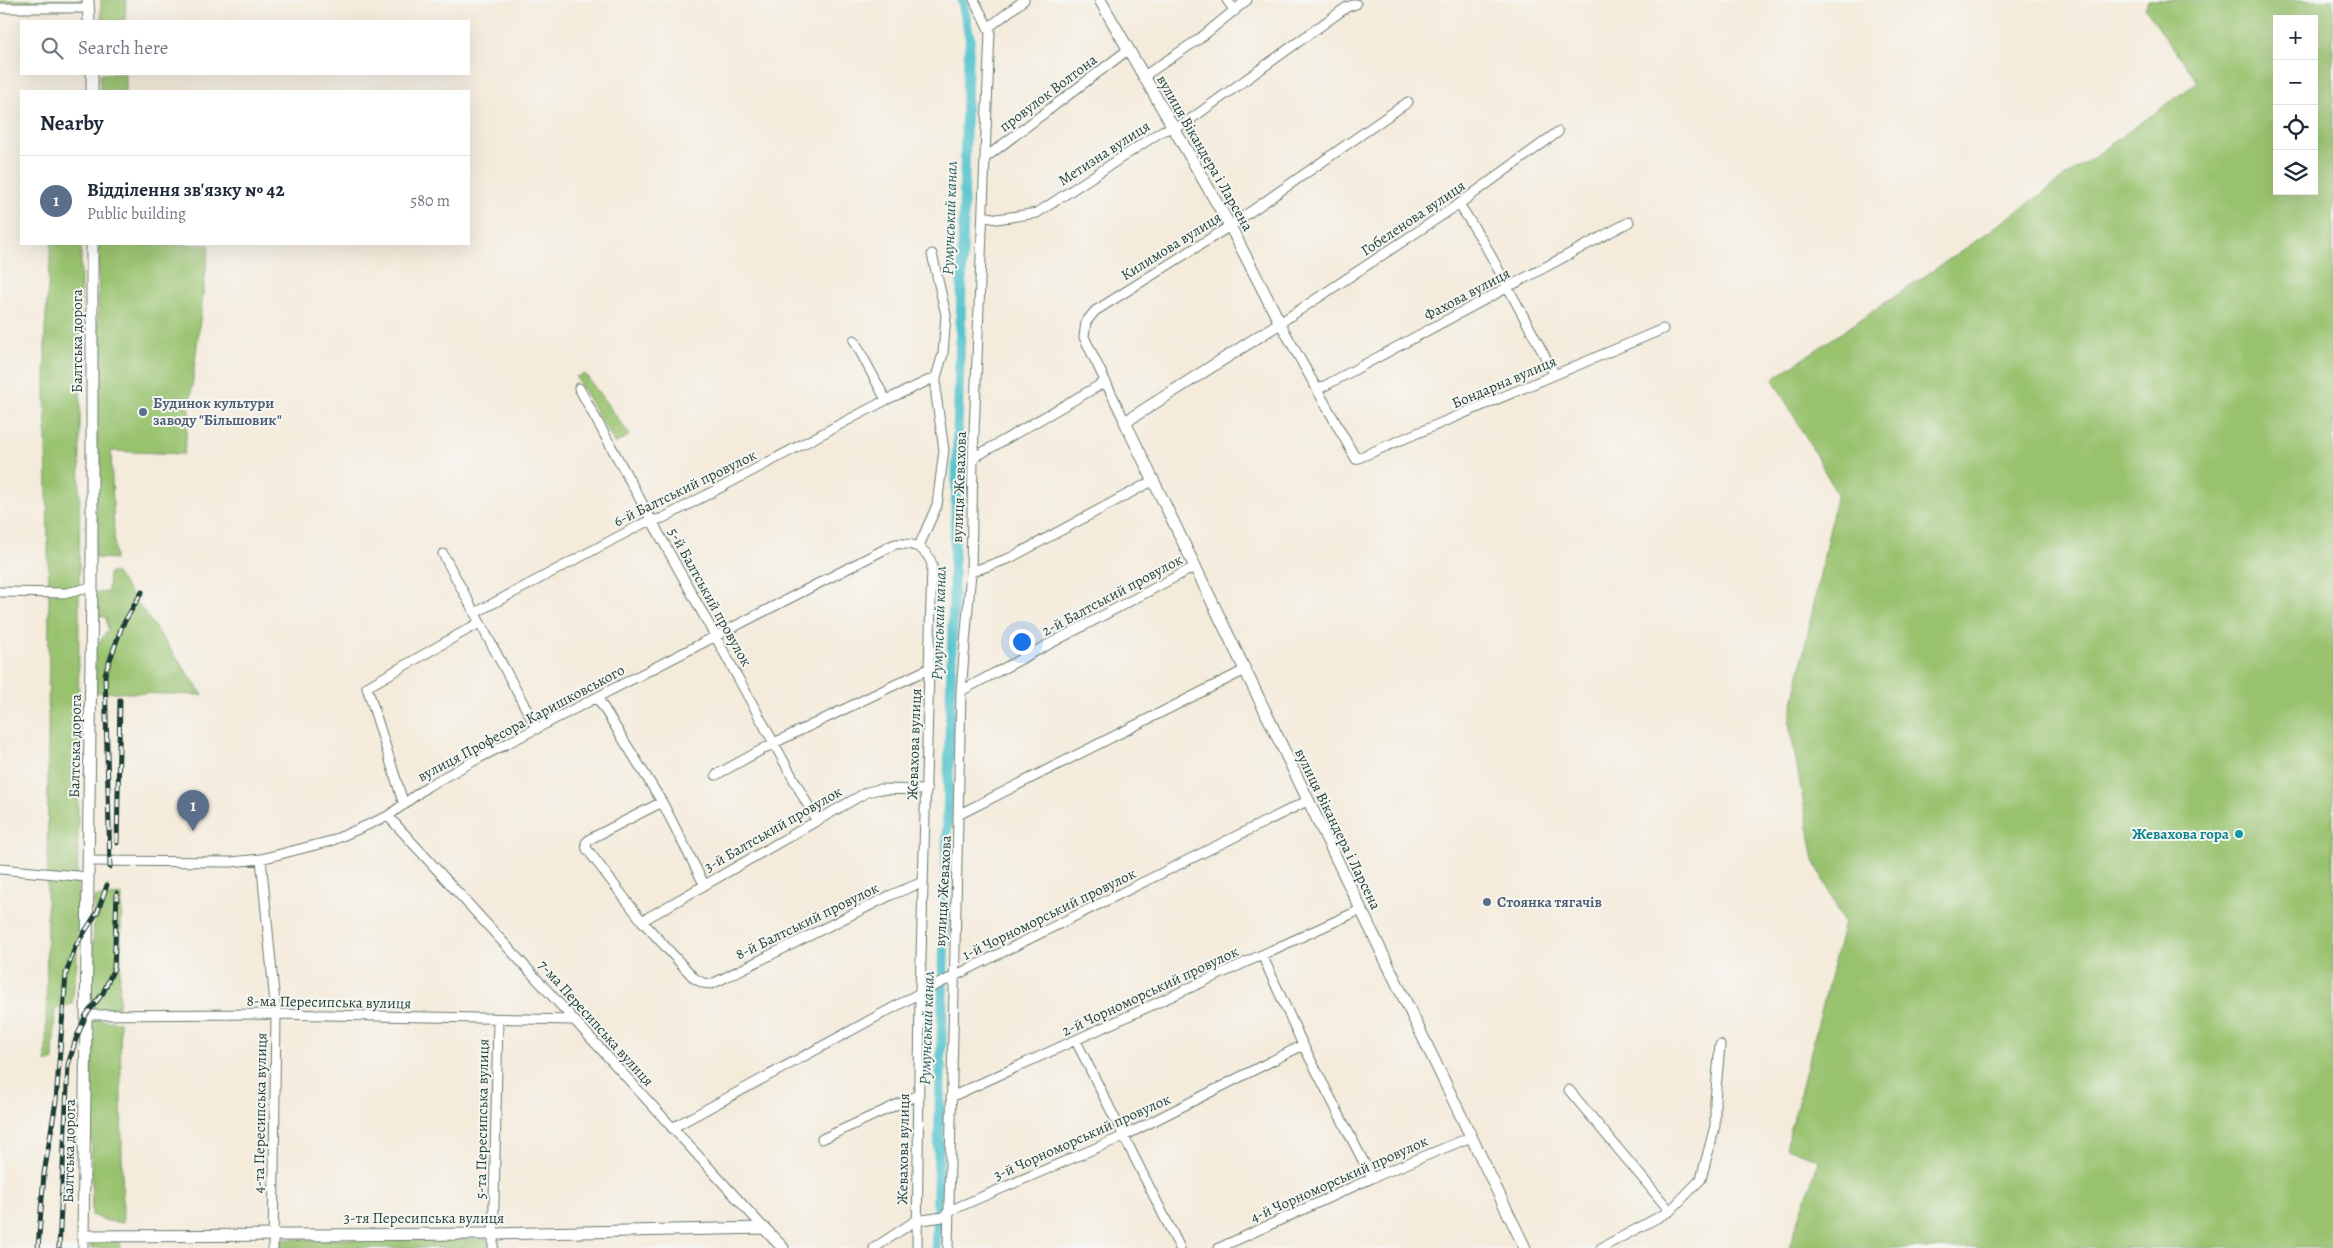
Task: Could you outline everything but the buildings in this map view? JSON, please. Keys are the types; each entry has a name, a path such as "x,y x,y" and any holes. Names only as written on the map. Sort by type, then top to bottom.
{"main road":[{"name":"вулиця Вікандера і Ларсена","path":"1100,0 1230,226 1280,323"},
{"path":"87,4 90,20"},
{"path":"92,75 92,90"},
{"name":"Балтська дорога","path":"83,1236 92,587 92,245"},
{"path":"1125,422 1280,323"},
{"name":"вулиця Вікандера і Ларсена","path":"1125,422 1525,1248"},
{"name":"3-тя Пересипська вулиця","path":"83,1236 493,1234 764,1228"},
{"name":"7-ма Пересипська вулиця","path":"764,1228 783,1248"}],"street":[{"name":"вулиця Жевахова","path":"948,1248 946,1214 951,1097 950,978 960,814 961,691 970,572 972,458 983,216 988,28 974,0"},
{"path":"988,28 1024,0"},
{"path":"1226,0 1235,10"},
{"path":"1144,76 1199,39 1247,0"},
{"path":"0,8 87,4"},
{"name":"Метизна вулиця","path":"983,216 997,219 1037,213 1162,131 1184,124 1347,7 1356,4"},
{"name":"провулок Волтона","path":"985,158 1129,49"},
{"name":"Килимова вулиця","path":"1084,337 1086,322 1095,311 1230,226 1408,102"},
{"name":"Гобеленова вулиця","path":"1280,323 1459,204 1558,132"},
{"path":"1459,204 1484,243 1556,375"},
{"name":"Фахова вулиця","path":"1317,390 1629,222"},
{"path":"919,546 937,505 944,450 936,395 936,377 943,354 946,315 932,254"},
{"name":"вулиця Вікандера і Ларсена","path":"1280,323 1356,459"},
{"name":"Бондарна вулиця","path":"1356,459 1663,330"},
{"name":"вулиця Вікандера і Ларсена","path":"1084,337 1125,422"},
{"path":"854,340 886,400"},
{"name":"6-й Балтський провулок","path":"475,613 653,520 663,518 886,400 936,377"},
{"path":"972,458 1105,382"},
{"name":"5-й Балтський провулок","path":"579,388 816,820"},
{"path":"970,572 1010,558 1154,480"},
{"name":"вулиця Професора Каришковського","path":"88,861 231,862 261,859 331,841 388,816 441,779 896,544 910,543 919,546"},
{"name":"Жевахова вулиця","path":"916,1248 918,1221 918,1094 932,564 929,556 919,546"},
{"path":"443,554 537,729"},
{"name":"2-й Балтський провулок","path":"961,691 1196,566"},
{"path":"0,592 67,592 92,587"},
{"path":"404,805 367,688 480,623"},
{"path":"716,775 774,743 930,668"},
{"path":"960,814 1245,670"},
{"path":"597,697 662,802 704,884"},
{"name":"3-й Балтський провулок","path":"642,921 867,792 880,789 927,790"},
{"name":"1-й Чорноморський провулок","path":"672,1128 922,991 1308,800"},
{"path":"642,921 587,849 586,843 662,802"},
{"name":"7-ма Пересипська вулиця","path":"388,816 572,1020 764,1228"},
{"name":"4-та Пересипська вулиця","path":"261,859 276,1014 273,1248"},
{"path":"0,869 88,877"},
{"name":"8-й Балтський провулок","path":"642,921 694,978 703,983 712,984 891,895 924,882"},
{"name":"2-й Чорноморський провулок","path":"951,1097 1360,910"},
{"path":"1262,955 1302,1046 1372,1178"},
{"name":"8-ма Пересипська вулиця","path":"86,1015 276,1014 572,1020"},
{"name":"5-та Пересипська вулиця","path":"493,1248 498,1020"},
{"path":"1076,1041 1177,1247"},
{"path":"1601,1248 1670,1210 1701,1179 1715,1126 1714,1100 1720,1045"},
{"name":"3-й Чорноморський провулок","path":"874,1248 918,1221 946,1214 1124,1136 1302,1046"},
{"path":"1568,1090 1670,1210"},
{"path":"822,1139 918,1094"},
{"name":"4-й Чорноморський провулок","path":"1219,1248 1372,1178 1471,1137"},
{"name":"Балтська дорога","path":"83,1236 83,1248"}],"green space":[{"path":"0,0 87,0 87,8 0,8"},
{"path":"101,0 126,0 125,20 101,20"},
{"path":"2148,0 2333,0 2333,1248 1789,1248 1819,1160 1786,1148 1844,923 1814,860 1789,723 1837,493 1773,379 1969,246 2198,82 2145,9"},
{"path":"100,75 126,75 126,90 100,90"},
{"path":"51,245 81,245 77,962 72,1004 55,1009 53,1061 46,1062 49,595 45,329"},
{"path":"99,245 209,245 184,454 111,451 115,559 95,558"},
{"path":"585,374 630,435 615,444 576,377"},
{"path":"109,573 116,573 203,695 96,692 95,648 108,630 106,617 94,616 93,593 108,592"},
{"path":"122,895 119,1007 92,1010 94,897"},
{"path":"91,1020 120,1022 123,1223 107,1221 92,1215"},
{"path":"280,1239 488,1239 488,1248 280,1248"},
{"path":"96,1240 120,1240 120,1248 89,1248"}],"waterway":[{"name":"Румунський канал","path":"936,1248 967,80 970,39 962,0"}],"railway":[{"path":"110,867 105,674 122,626 142,592"},
{"path":"117,843 120,700"},
{"path":"38,1248 44,1174 56,1101 66,974 75,947 98,911 107,885"},
{"path":"59,1248 68,1065 86,1015 103,993 114,968 117,893"}],"place":[{"name":"Будинок культури заводу \"Більшовик\"","path":"143,412"},
{"name":"Відділення зв'язку № 42","path":"193,831"},
{"name":"Жевахова гора","path":"2239,834"},
{"name":"Стоянка тягачів","path":"1487,902"}]}
